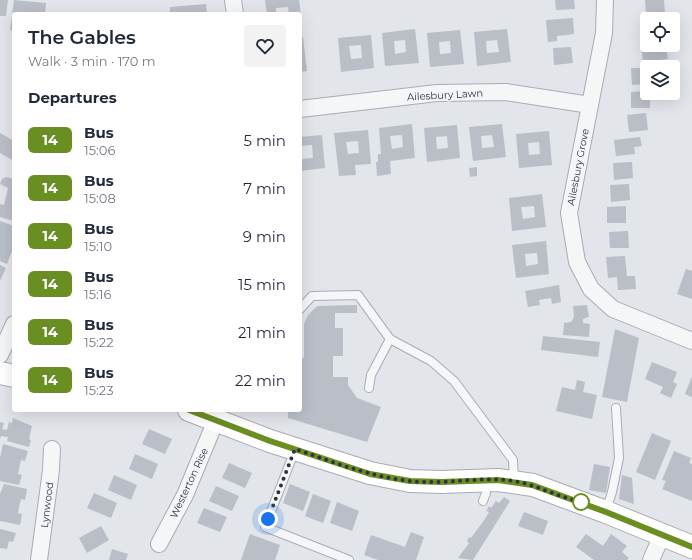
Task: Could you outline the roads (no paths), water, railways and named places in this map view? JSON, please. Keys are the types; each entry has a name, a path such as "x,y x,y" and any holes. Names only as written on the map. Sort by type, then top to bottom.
{"street":[{"path":"233,0 235,12"},
{"name":"Ailesbury Grove","path":"605,0 604,33 568,213 577,262 591,289 613,309 692,341"},
{"name":"Ailesbury Lawn","path":"302,109 436,93 506,92 590,105"},
{"path":"0,355 12,328"},
{"path":"0,373 12,376"},
{"path":"194,412 295,449 370,474 410,481 441,482 484,491 514,481 532,485 606,512 692,547"},
{"name":"Westerton Rise","path":"159,544 198,466 216,420"},
{"name":"Lynwood","path":"39,560 51,470 52,449"},
{"path":"651,560 662,535"}],"lane":[{"path":"302,307 312,296 358,295 390,339 431,361 454,381 514,460 514,481"},
{"path":"369,388 371,375 390,339"},
{"path":"606,512 619,458 616,408"},
{"path":"295,449 265,527 349,560"}]}
